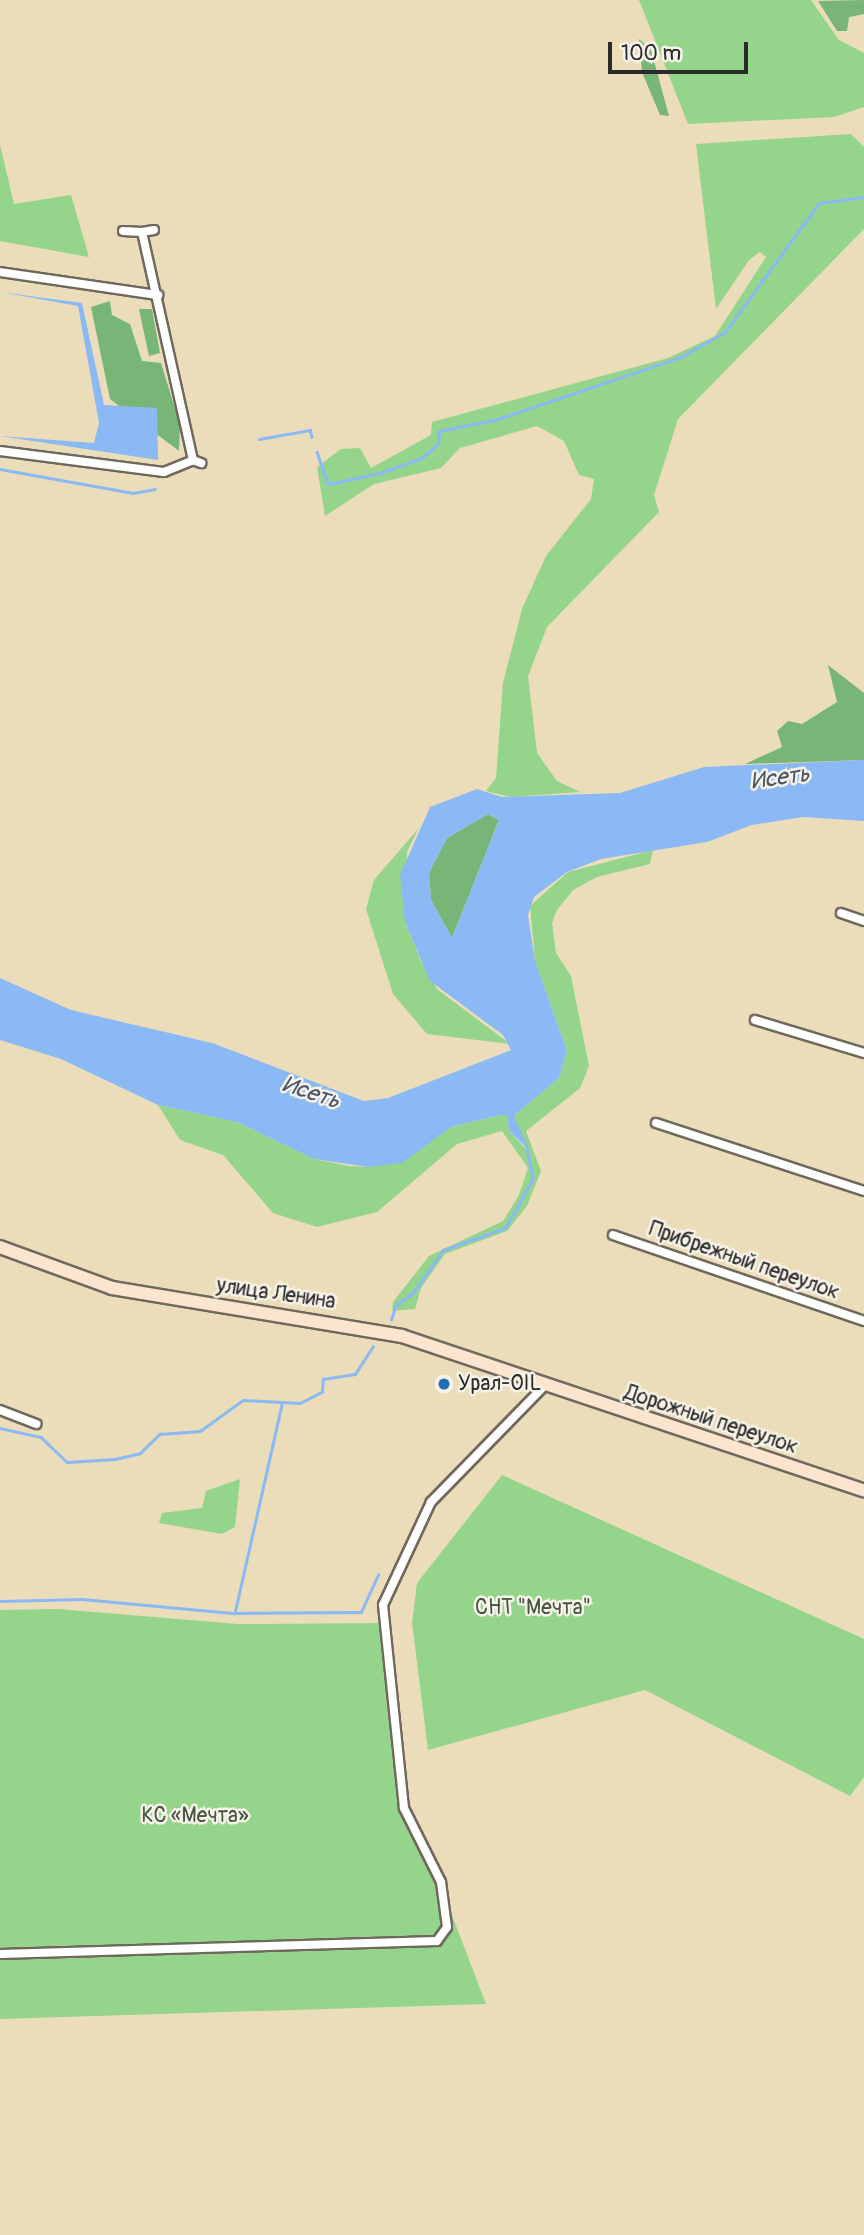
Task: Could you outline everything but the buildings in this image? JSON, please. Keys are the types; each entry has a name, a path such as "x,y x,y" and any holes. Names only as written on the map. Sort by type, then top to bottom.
{"main road":[{"name":"улица Ленина","path":"0,1247 153,1297 378,1330 545,1385"},
{"name":"Дорожный переулок","path":"545,1385 864,1491"}],"street":[{"path":"123,231 154,230"},
{"path":"0,451 164,472 197,461 142,232"},
{"path":"0,272 158,295"},
{"path":"841,913 864,920"},
{"path":"755,1020 864,1053"},
{"path":"656,1123 864,1191"},
{"name":"Прибрежный переулок","path":"613,1235 864,1321"},
{"path":"0,1954 437,1941 447,1927 441,1882 404,1808 383,1605 431,1502 545,1385"},
{"path":"0,1410 36,1424"}],"green space":[{"path":"639,0 811,0 839,40 864,53 864,107 834,117 688,124"},
{"path":"864,0 864,14 849,17 847,31 837,31 818,1"},
{"path":"639,39 651,50 669,116 660,115 642,72"},
{"path":"851,134 864,147 864,229 678,419 654,495 659,512 547,627 528,676 537,753 557,781 580,792 510,797 486,791 496,778 503,683 522,609 546,556 591,499 594,479 579,475 564,441 537,426 460,448 441,468 374,484 325,516 317,467 341,449 360,448 371,468 431,435 432,422 668,358 715,336 766,257 760,252 749,260 716,309 696,144"},
{"path":"0,145 14,204 71,195 89,257 0,241"},
{"path":"110,301 112,315 130,324 142,361 161,363 180,425 179,451 110,399 91,307"},
{"path":"139,309 152,309 160,353 149,356"},
{"path":"828,665 864,693 864,760 745,764 782,747 777,731 788,721 802,724 837,702"},
{"path":"488,814 499,820 452,938 431,900 429,873 447,838"},
{"path":"418,829 407,852 405,922 421,961 437,989 510,1044 427,1034 393,994 366,909 374,880"},
{"path":"653,850 650,864 597,877 573,890 557,910 552,923 556,953 571,976 589,1066 580,1088 526,1131 541,1171 527,1206 507,1231 445,1254 421,1288 415,1309 392,1311 393,1302 429,1256 503,1221 519,1195 528,1168 502,1131 457,1144 377,1212 317,1227 273,1213 223,1155 180,1140 158,1105 237,1122 314,1159 349,1166 368,1167 451,1127 500,1115 507,1115 509,1131 527,1150 514,1116 559,1078 567,1051 535,961 530,906 568,872"},
{"name":"СНТ \"Мечта\"","path":"502,1475 864,1639 864,1777 850,1796 645,1690 428,1750 412,1623 417,1583"},
{"path":"240,1479 235,1527 222,1534 159,1523 162,1513 202,1508 206,1491"},
{"name":"КС «Мечта»","path":"58,1609 238,1624 387,1623 406,1795 486,2004 0,2019 0,1610"}],"water":[{"path":"0,292 82,303 104,405 157,408 158,460 0,436 94,443 99,423 78,306"},
{"name":"Исеть","path":"864,760 864,821 803,817 752,825 707,842 601,859 567,872 534,897 528,915 535,961 567,1051 559,1078 514,1116 529,1150 509,1131 507,1115 500,1115 451,1127 402,1163 368,1167 314,1159 237,1122 158,1105 61,1059 0,1040 0,978 71,1010 212,1043 364,1101 388,1098 511,1050 503,1035 430,981 405,922 400,875 430,807 477,789 502,797 620,793 704,767","holes":["488,814 499,820 452,938 431,900 429,873 447,838"]}],"waterway":[{"path":"317,452 328,484 380,473 422,458 438,444 439,431 498,419 681,357 725,332 819,203 864,197"},
{"path":"259,439 310,430 312,437"},
{"path":"0,469 133,493 155,489"},
{"path":"391,1320 396,1305 414,1292 443,1250 505,1228 533,1179 526,1147"},
{"path":"0,1428 41,1437 67,1462 115,1459 140,1453 160,1434 200,1431 243,1400 300,1403 322,1392 323,1379 355,1374 373,1346"},
{"path":"282,1405 235,1613 361,1612 378,1575"},
{"path":"0,1601 82,1599 234,1613"}],"place":[{"name":"Урал-OIL","path":"444,1384"}]}
